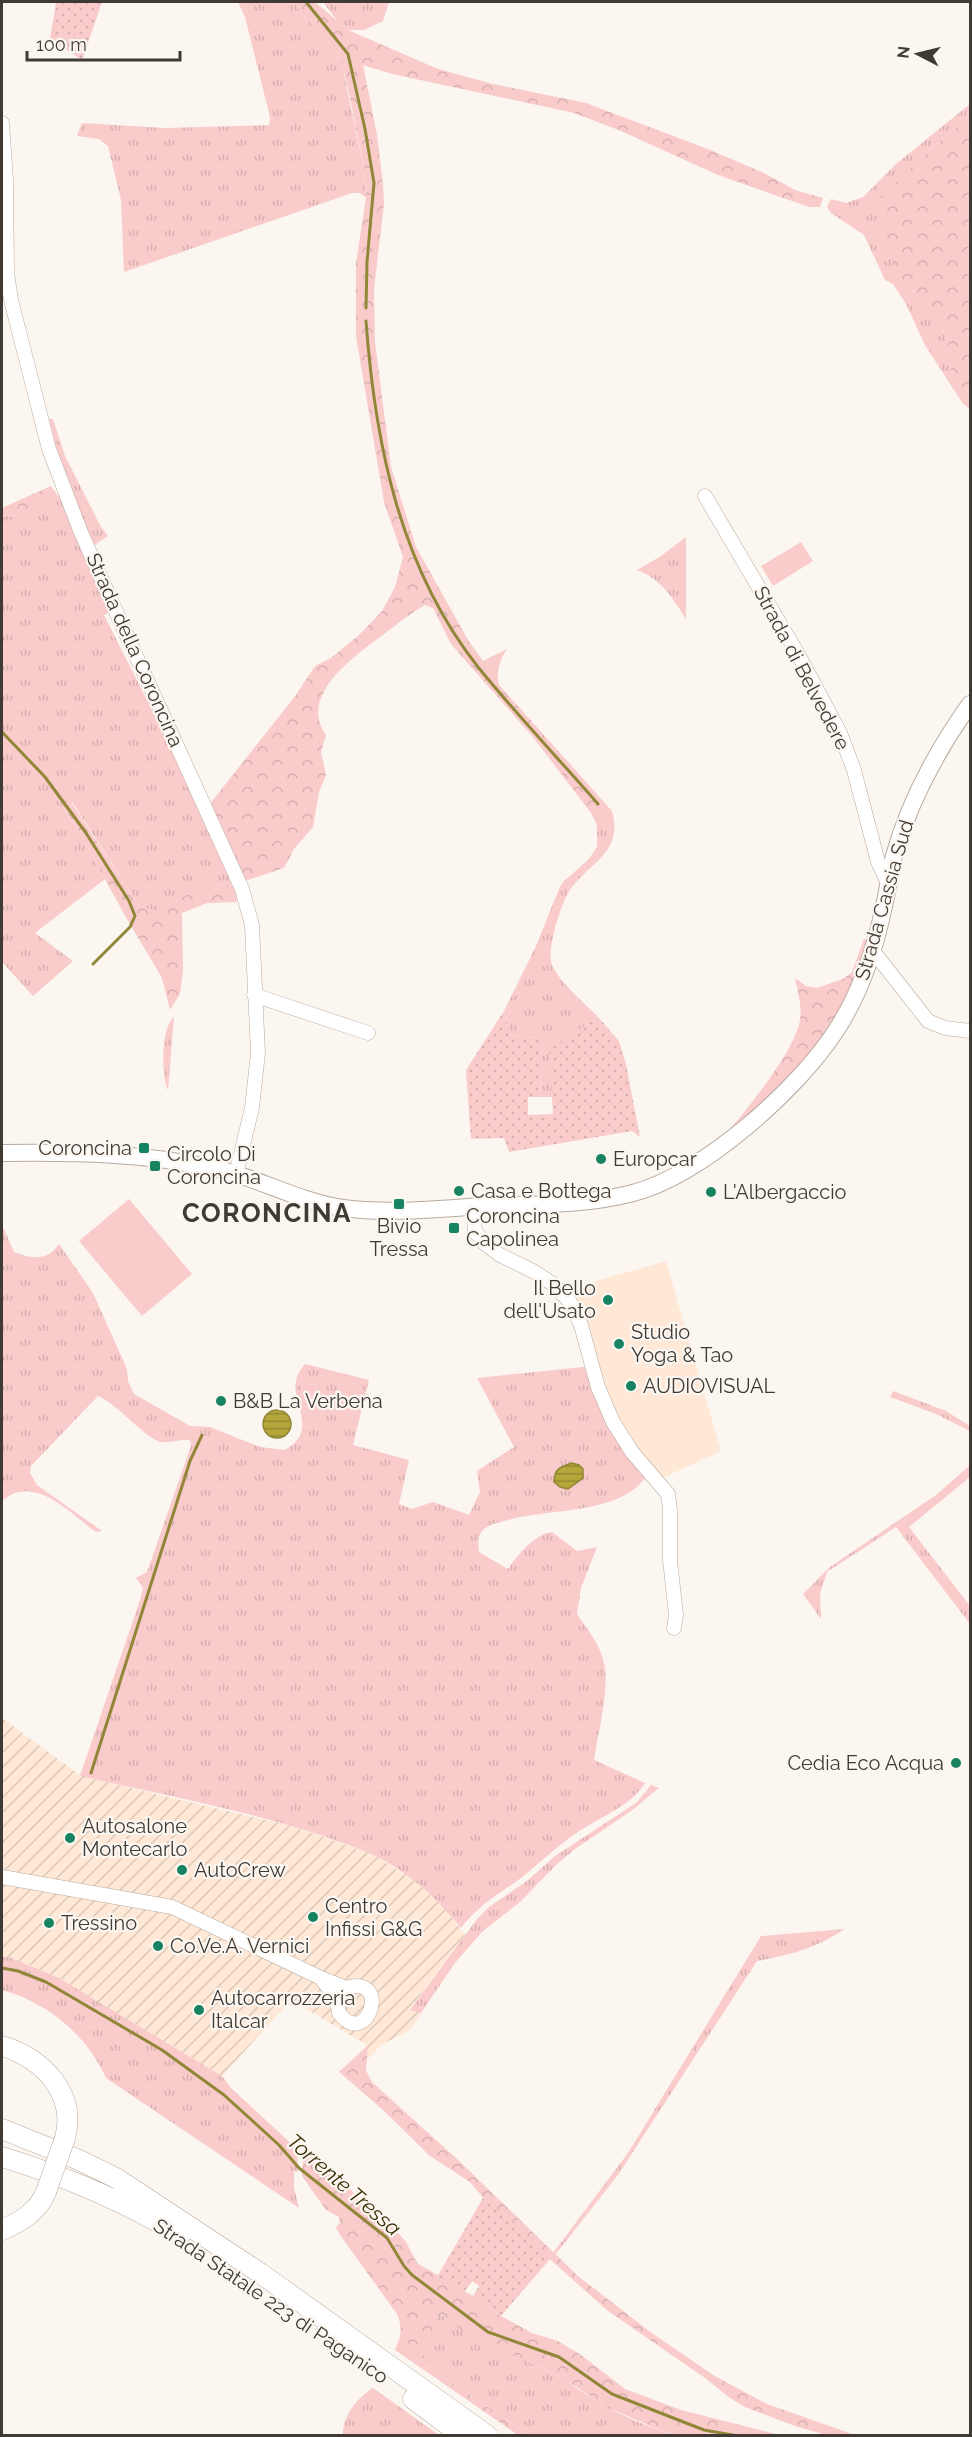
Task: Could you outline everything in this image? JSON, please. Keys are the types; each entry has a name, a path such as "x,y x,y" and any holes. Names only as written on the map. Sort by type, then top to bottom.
{"highway":[{"path":"2,2046 31,2059 47,2072 58,2086 68,2112 65,2138 46,2192 31,2214 2,2230"},
{"path":"2,2130 107,2174 166,2211"},
{"path":"2,2139 93,2175 166,2211"},
{"name":"Strada Statale 223 di Paganico","path":"2,2157 81,2184 174,2231 264,2292 464,2436"},
{"name":"Strada Statale 223 di Paganico","path":"166,2211 260,2273 488,2436"}],"main road":[{"name":"Strada Cassia Sud","path":"2,1153 84,1153 149,1157 236,1174 341,1207 378,1209 569,1203 622,1196 657,1184 692,1166 771,1105 809,1066 831,1038 849,1010 873,951 898,844 915,800 970,704"}],"street":[{"name":"Strada della Coroncina","path":"2,123 6,180 7,273 11,300 49,449 80,530 242,889 252,925 258,1061 248,1126 236,1174"},
{"name":"Strada di Belvedere","path":"705,496 799,656 840,733 854,770 878,862 888,883"},
{"path":"873,951 928,1021 945,1028 970,1031"},
{"path":"254,995 368,1033"},
{"path":"473,1207 475,1231 484,1243 500,1255 533,1271 553,1284 570,1302 581,1326 598,1387 618,1431 638,1460 668,1494 670,1568 676,1615 674,1628"},
{"path":"2,1877 172,1907 321,1978 346,1988 358,1986 368,1992 373,2002 370,2014 360,2021 348,2021 339,2013 337,2000 321,1978"},
{"path":"337,2000 346,1988"}],"shaded area":[{"path":"666,1261 721,1451 652,1483 628,1459 594,1396 584,1367 597,1365 572,1288"},
{"path":"277,1410 287,1414 291,1424 287,1434 277,1438 267,1434 263,1424 267,1414"},
{"path":"572,1463 583,1469 583,1478 568,1489 560,1487 554,1482 555,1474 561,1467"},
{"path":"2,1718 81,1776 295,1827 370,1853 413,1879 446,1910 465,1935 410,2009 421,2013 412,2027 407,2032 381,2045 365,2062 367,2045 291,2000 222,2076 59,1978 9,1957 2,1957"}],"green space":[{"path":"56,2 102,2 82,60 50,39"},
{"path":"238,2 294,2 340,55 364,169 366,198 360,193 352,193 124,272 121,200 108,146 99,139 77,136 82,123 165,128 269,125 270,117 245,17"},
{"path":"294,2 315,2 348,30 438,69 493,84 586,103 713,151 764,173 795,190 823,198 820,207 809,207 718,175 621,131 574,113 392,74 363,65 377,135 384,204 374,289 375,342 391,467 416,547 468,640 483,661 507,649 499,666 499,685 612,811 591,813 533,737 451,644 433,608 425,605 359,653 334,677 324,691 319,705 319,720 326,735 321,752 326,775 319,792 313,827 294,849 284,868 245,881 209,805 296,695 315,666 331,658 359,635 382,611 395,587 403,557 384,502 356,336 356,263 366,198 364,169 340,55"},
{"path":"323,2 389,2 383,21 364,30 348,30 339,23"},
{"path":"970,104 970,115 929,150 904,279 943,331 951,353 950,377 963,404 925,345 906,304 893,284 885,280 864,235 831,213 827,207 831,199 846,203 863,197 896,164"},
{"path":"970,115 970,409 963,404 950,377 951,353 943,331 904,279 886,247 879,199 929,150"},
{"path":"44,418 53,419 65,456 101,527 108,536 93,546"},
{"path":"51,486 58,496 2,521 2,508"},
{"path":"62,494 111,611 104,615 185,775 234,886 218,884 191,893 156,911 140,907 72,802 64,810 80,833 105,879 35,933 73,961 33,996 2,962 2,521"},
{"path":"686,537 686,619 660,584 637,570"},
{"path":"801,542 813,561 773,586 761,566"},
{"path":"71,802 140,907 156,911 191,893 218,884 234,886 237,902 207,903 182,913 183,971 180,994 170,1010 162,978 80,833 64,809"},
{"path":"612,811 613,837 609,847 566,896 551,945 553,968 598,1017 550,1050 554,1097 540,1097 542,1038 510,1036 504,1011 536,946 559,889 563,882 588,860 597,847 597,825 591,813"},
{"path":"864,939 868,941 855,978 840,1013 829,1031 788,1078 727,1133 769,1079 796,1033 800,1010 795,978 806,986 817,988 843,979 852,972"},
{"path":"504,1011 510,1036 542,1038 540,1097 528,1097 528,1115 553,1114 549,1050 598,1017 619,1041 626,1064 640,1137 632,1131 509,1152 504,1138 471,1139 466,1070"},
{"path":"174,1017 168,1090 164,1074 164,1052 167,1030"},
{"path":"129,1199 192,1274 142,1316 79,1241"},
{"path":"2,1229 14,1252 27,1256 44,1256 55,1250 59,1244 93,1293 127,1369 128,1381 134,1394 190,1426 210,1427 260,1447 285,1450 298,1439 302,1429 296,1383 298,1374 305,1364 369,1380 353,1445 409,1460 399,1504 412,1509 433,1502 469,1515 480,1492 477,1471 514,1447 477,1378 584,1367 602,1411 617,1439 646,1477 634,1489 602,1504 525,1516 491,1525 480,1535 479,1552 508,1569 527,1546 539,1537 552,1532 577,1551 597,1547 581,1588 577,1614 600,1649 604,1663 605,1697 594,1760 645,1783 639,1791 623,1805 563,1843 481,1907 461,1928 438,1902 403,1872 356,1848 259,1817 80,1776 140,1600 143,1588 136,1578 147,1572 191,1446 190,1440 161,1442 154,1439 114,1406 98,1396 31,1466 30,1473 37,1485 102,1531 96,1532 63,1506 39,1493 26,1491 14,1494 2,1501"},
{"path":"893,1391 946,1411 970,1426 970,1431 936,1414 890,1397"},
{"path":"970,1465 970,1477 909,1527 970,1606 970,1624 896,1527 827,1572 820,1594 821,1619 803,1594 830,1567 936,1495"},
{"path":"651,1785 659,1788 631,1811 575,1849 521,1901 481,1933 455,1963 421,2013 410,2010 477,1919 489,1907 527,1881 555,1856 636,1803"},
{"path":"845,1929 803,1950 757,1961 618,2175 555,2255 553,2253 628,2153 761,1936"},
{"path":"2,1957 9,1957 59,1978 222,2076 231,2088 297,2149 298,2172 294,2171 294,2188 299,2208 106,2078 88,2048 64,2022 35,2003 2,1990"},
{"path":"368,2045 366,2071 372,2082 457,2159 578,2276 649,2331 713,2375 767,2404 855,2435 826,2435 745,2407 608,2311 490,2206 470,2182 430,2156 382,2109 339,2072"},
{"path":"304,2146 372,2212 393,2227 406,2242 417,2263 473,2296 501,2316 532,2333 558,2341 581,2355 625,2389 681,2410 780,2435 672,2435 606,2407 543,2368 485,2344 441,2314 437,2317 423,2354 427,2365 528,2435 518,2435 395,2350 400,2332 397,2314 340,2235 336,2227 340,2223 339,2217 326,2210 302,2176"},
{"path":"483,2198 550,2259 501,2316 473,2296 479,2286 472,2281 465,2291 437,2277"},
{"path":"441,2314 478,2338 550,2372 613,2410 672,2435 528,2435 427,2365 423,2351 432,2326"},
{"path":"373,2388 439,2435 343,2435 348,2414 361,2397"}],"waterway":[{"path":"306,2 348,54 365,129 374,183 367,262 366,308"},
{"path":"366,321 376,413 385,458 396,503 429,588 451,629 478,667 598,804"},
{"path":"2,732 45,777 86,833 129,901 135,916 130,927 93,964"},
{"path":"91,1773 190,1461 202,1435"},
{"name":"Torrente Tressa","path":"2,1968 18,1971 46,1982 162,2050 224,2095 279,2145 299,2168 387,2238 412,2275 488,2332 559,2357 612,2394 704,2430 738,2436"}],"place":[{"name":"Coroncina","path":"144,1148"},
{"name":"Europcar","path":"601,1159"},
{"name":"Circolo Di Coroncina","path":"155,1166"},
{"name":"Casa e Bottega","path":"459,1191"},
{"name":"L'Albergaccio","path":"711,1192"},
{"name":"Bivio Tressa","path":"399,1204"},
{"name":"Coroncina Capolinea","path":"454,1228"},
{"name":"Il Bello dell'Usato","path":"608,1300"},
{"name":"Studio Yoga & Tao","path":"619,1344"},
{"name":"AUDIOVISUAL","path":"631,1386"},
{"name":"B&B La Verbena","path":"221,1401"},
{"name":"Cedia Eco Acqua","path":"956,1763"},
{"name":"Autosalone Montecarlo","path":"70,1838"},
{"name":"AutoCrew","path":"182,1870"},
{"name":"Centro Infissi G&G","path":"313,1917"},
{"name":"Tressino","path":"49,1923"},
{"name":"Co.Ve.A. Vernici","path":"158,1946"},
{"name":"Autocarrozzeria Italcar","path":"199,2010"}],"district":[{"name":"CORONCINA","path":"267,1213"}]}
